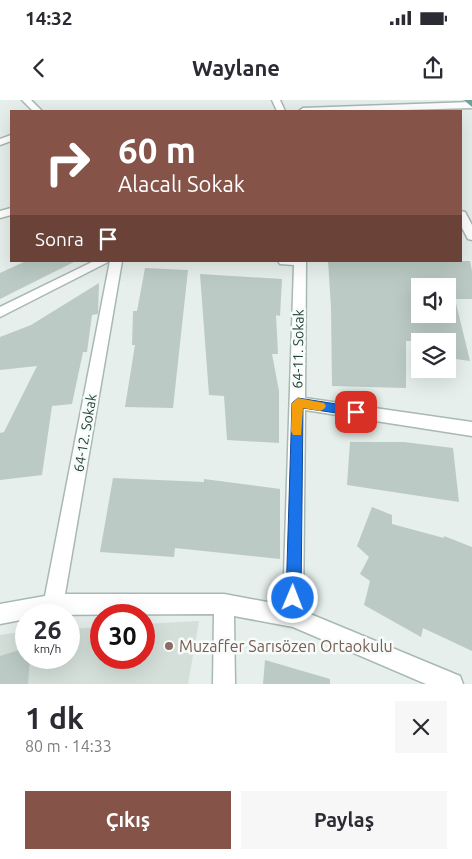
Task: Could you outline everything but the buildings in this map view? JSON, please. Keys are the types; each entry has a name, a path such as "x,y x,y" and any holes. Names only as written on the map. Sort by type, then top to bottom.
{"main road":[{"path":"468,100 472,105"}],"street":[{"path":"26,100 37,110"},
{"path":"399,110 472,105"},
{"path":"462,216 472,237"},
{"path":"0,312 102,262"},
{"name":"64-12. Sokak","path":"53,604 116,262"},
{"name":"64-11. Sokak","path":"293,617 298,403 294,262"},
{"path":"298,403 472,430"},
{"path":"80,604 224,604 293,617 452,684"},
{"path":"224,604 224,684"},
{"path":"0,614 15,611"}],"shaded area":[{"name":"Muzaffer Sarısözen Ortaokulu","path":"199,621 188,684 0,684 0,635 15,633 15,669 80,669 80,628 90,628 90,669 155,669 155,623"}],"slow traffic":[{"path":"297,431 298,403 320,406"}],"place":[{"name":"Muzaffer Sarısözen Ortaokulu","path":"169,646"}],"route":[{"path":"293,598 298,403 356,412"}]}
